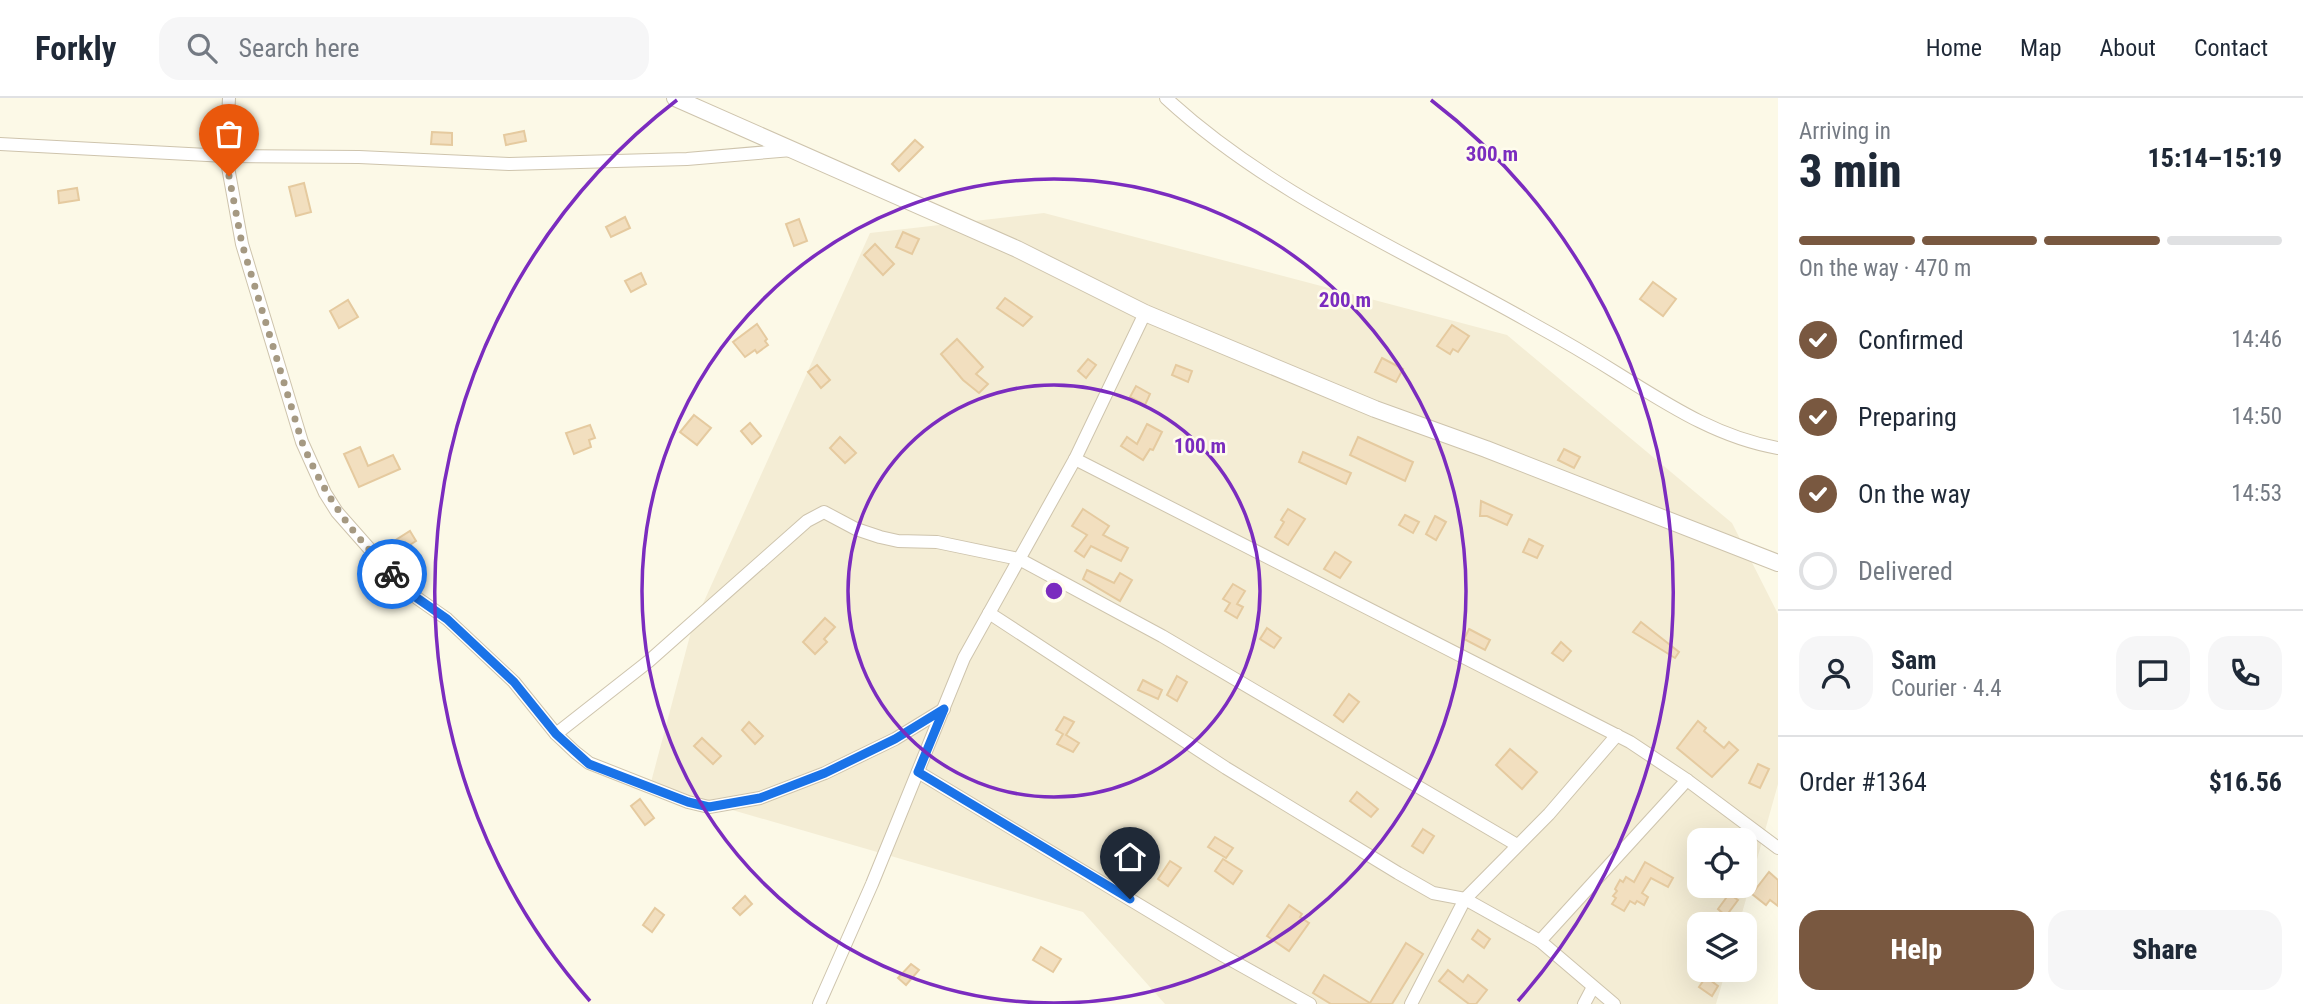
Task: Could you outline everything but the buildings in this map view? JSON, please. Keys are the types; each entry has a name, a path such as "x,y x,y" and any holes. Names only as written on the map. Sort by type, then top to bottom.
{"street":[{"path":"229,98 226,156 242,244 302,442 325,493 344,521 389,571 417,598 447,619 514,682 556,734 589,764 688,802 709,807 760,798 825,773 895,739 944,709"},
{"path":"675,98 1017,249 1145,313 1375,409 1486,449 1778,563"},
{"path":"1167,98 1208,135 1314,204 1395,250 1471,288 1682,412 1742,441 1778,448"},
{"path":"0,144 226,156 359,157 562,164 687,159 792,149"},
{"path":"819,1004 964,658 1076,459 1145,313"},
{"path":"1076,459 1617,735 1687,780 1778,848"},
{"path":"556,734 649,661 818,513 824,512 856,529 880,537 898,541 937,542 1019,559 1162,636 1517,845"},
{"path":"989,614 1226,768 1398,873 1433,893 1465,899 1541,941 1614,1004"},
{"path":"1411,1004 1465,899 1549,814 1617,735"},
{"path":"918,772 1224,956 1310,1004"},
{"path":"1541,941 1687,780"},
{"path":"1584,1004 1593,987"}],"shaded area":[{"path":"1044,213 1507,335 1732,523 1778,614 1778,784 1757,859 1757,828 1687,828 1687,898 1746,898 1742,912 1687,912 1687,982 1722,982 1716,1004 1165,1004 1083,912 650,786 692,628 870,233"}],"way so far":[{"path":"229,176 242,244 274,354 312,468 337,512 392,574"}],"route":[{"path":"392,574 417,598 447,619 514,682 556,734 589,764 688,802 709,807 760,798 825,773 895,739 944,709 918,772 1130,899"}]}
